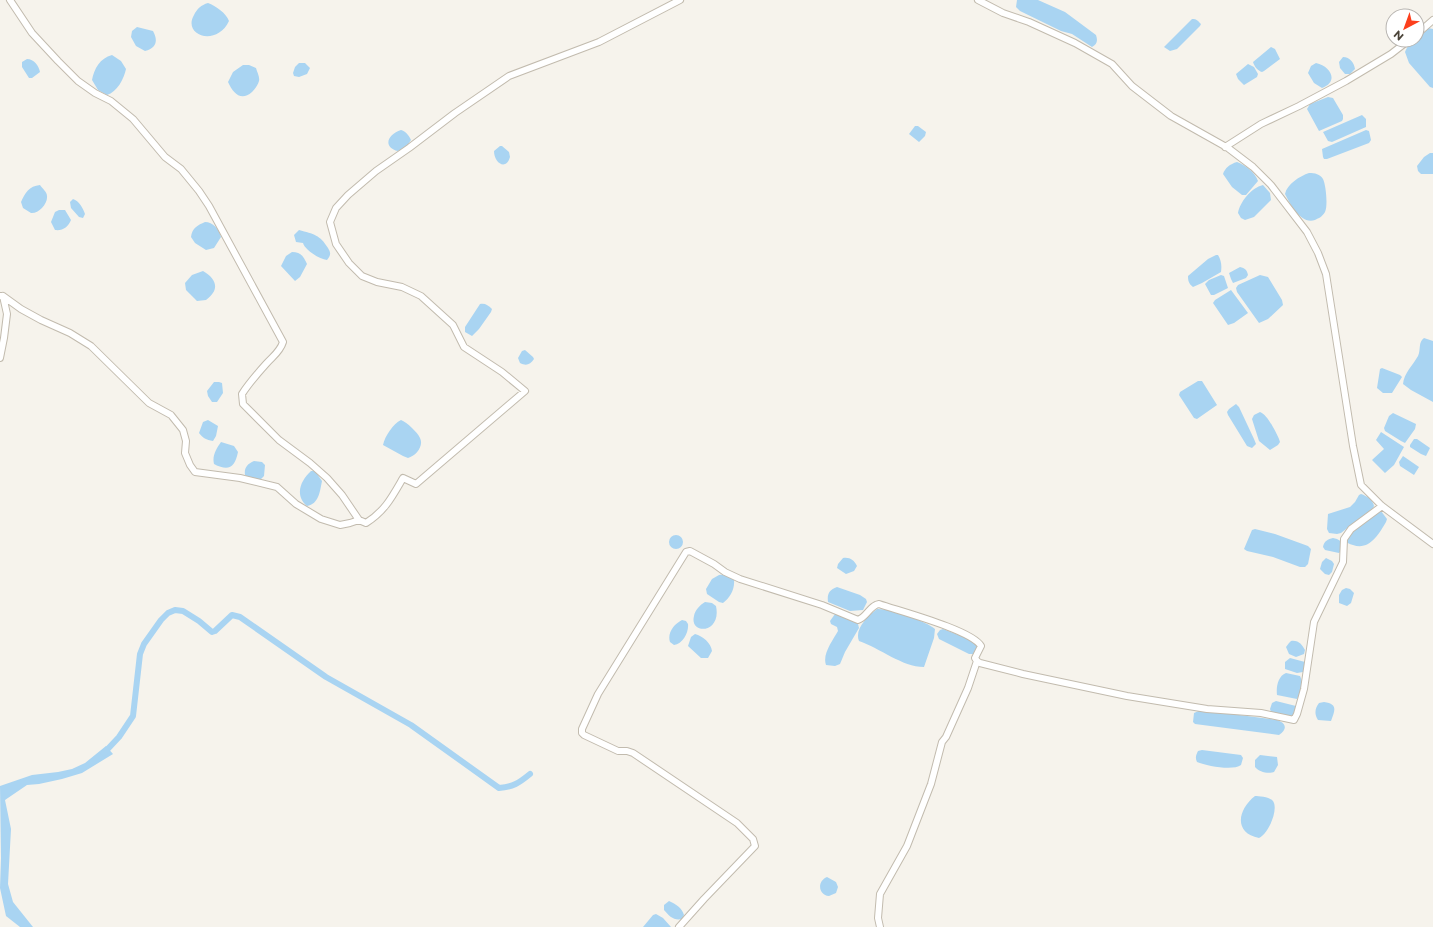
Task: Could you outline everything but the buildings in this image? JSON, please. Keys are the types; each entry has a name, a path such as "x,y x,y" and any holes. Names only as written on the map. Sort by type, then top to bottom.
{"street":[{"path":"10,0 32,33 58,61 78,81 95,93 111,101 133,119 165,157 181,169 209,206 283,342 281,350 271,358 249,382 242,394 243,404 279,440 310,463 327,478 342,495 359,520 366,523 378,515 387,505 403,478 416,484 525,391 502,372 464,347 453,325 421,296 402,287 377,282 362,276 353,267 336,244 330,222 336,208 348,195 376,171 409,148 454,113 509,76 599,42 680,0"},
{"path":"978,0 1003,13 1028,22 1075,43 1112,64 1132,86 1171,116 1225,146 1253,167 1271,185 1307,232 1318,253 1326,274 1331,296 1353,446 1358,474 1362,485 1382,506 1433,544"},
{"path":"1425,27 1433,20"},
{"path":"1225,146 1261,124 1299,106 1346,80 1399,48"},
{"path":"1,296 21,310 70,333 91,346 149,403 172,415 182,430 186,441 185,453 195,472 240,478 277,487 296,504 321,519 340,525 359,520"},
{"path":"0,358 7,314 1,296"},
{"path":"977,660 980,663 1023,674 1126,696 1207,709 1261,713 1294,720 1304,689 1314,622 1343,562 1344,539 1351,529 1382,506"},
{"path":"679,927 755,846 754,839 737,823 633,753 618,751 584,735 582,733 582,729 598,694 686,552 690,551 714,564 725,572 740,579 822,605 858,620 862,618 875,604 879,604 948,627 979,642 981,646 976,658 977,660 968,688 949,732 942,742 930,784 907,846 880,894 878,918 880,927"}],"water":[{"path":"1017,0 1038,0 1065,12 1096,35 1096,43 1092,47 1072,34 1061,31 1020,11 1016,7"},
{"path":"208,3 226,15 229,21 224,29 217,34 202,36 193,28 192,22 198,9"},
{"path":"1192,19 1198,21 1201,24 1200,26 1177,49 1170,51 1164,47"},
{"path":"137,27 153,31 156,40 154,46 149,50 145,51 136,46 131,37 132,31"},
{"path":"1428,28 1433,29 1433,88 1430,87 1409,63 1405,52 1407,48 1425,48 1425,31"},
{"path":"1271,47 1275,49 1280,59 1262,72 1256,68 1253,62"},
{"path":"112,55 121,61 126,69 120,85 107,95 98,90 92,80 98,64 108,56"},
{"path":"1343,57 1350,59 1354,65 1355,69 1350,74 1345,74 1340,68 1339,62"},
{"path":"30,59 37,65 40,72 32,78 29,78 22,67 22,62"},
{"path":"299,63 305,63 310,68 307,74 299,77 294,76 293,73 295,67"},
{"path":"1316,63 1326,67 1332,78 1327,85 1322,88 1314,83 1308,73 1311,66"},
{"path":"1248,64 1254,67 1258,74 1257,77 1244,85 1238,79 1236,74"},
{"path":"243,65 249,65 256,68 259,76 259,82 253,91 248,95 241,96 232,90 228,82 233,72"},
{"path":"1328,97 1333,98 1343,115 1343,119 1342,121 1319,131 1307,109 1310,104"},
{"path":"1362,115 1366,119 1366,127 1332,142 1328,141 1323,132"},
{"path":"915,126 918,126 926,132 925,136 919,142 909,134"},
{"path":"401,130 409,136 411,140 407,146 398,151 390,147 388,144 390,137"},
{"path":"1366,130 1369,131 1371,140 1369,143 1324,159 1322,149"},
{"path":"500,146 509,152 510,157 506,164 500,164 496,159 494,151"},
{"path":"1430,153 1433,153 1433,174 1421,174 1418,171 1417,166 1424,157"},
{"path":"1237,162 1249,169 1258,181 1246,195 1242,195 1232,187 1223,174 1228,166"},
{"path":"1309,173 1317,174 1323,179 1326,201 1326,209 1324,214 1318,219 1310,221 1301,217 1297,213 1285,194 1288,187 1294,181"},
{"path":"40,185 47,195 47,199 44,205 37,212 31,213 23,208 21,202 28,190"},
{"path":"1263,185 1270,193 1271,200 1254,217 1245,220 1241,218 1238,213 1241,204 1250,192"},
{"path":"73,199 79,203 83,209 85,214 83,218 79,217 71,208 70,202"},
{"path":"65,210 71,220 65,228 55,230 51,222 55,212"},
{"path":"205,222 211,223 215,226 221,237 214,248 206,250 195,243 191,237 194,229"},
{"path":"299,230 313,234 322,240 330,253 327,260 313,254 304,246 303,243 296,242 294,235"},
{"path":"292,252 302,255 307,264 300,277 295,281 281,266 286,256"},
{"path":"1218,255 1221,261 1221,272 1193,287 1189,282 1188,276 1208,259"},
{"path":"1240,267 1246,270 1248,275 1246,278 1233,283 1229,273"},
{"path":"203,271 214,281 215,289 206,300 197,301 186,290 185,283 192,275"},
{"path":"1221,275 1224,276 1228,288 1211,295 1205,284 1209,280"},
{"path":"1260,275 1268,277 1282,300 1283,305 1268,319 1259,323 1237,292 1236,288 1238,285"},
{"path":"1231,290 1248,313 1234,323 1228,325 1213,303 1215,300"},
{"path":"480,304 489,306 492,309 479,329 472,336 465,332 465,327"},
{"path":"1424,338 1433,341 1433,402 1403,384 1407,373 1419,354 1420,344"},
{"path":"525,350 534,359 531,363 526,365 520,363 518,358 522,351"},
{"path":"1382,368 1402,377 1392,393 1383,393 1377,388 1380,369"},
{"path":"1198,381 1202,381 1217,405 1197,419 1194,418 1179,395 1180,392"},
{"path":"214,382 222,383 223,393 217,402 212,402 207,391"},
{"path":"1236,404 1239,407 1256,444 1252,448 1247,446 1228,415 1227,412 1229,409"},
{"path":"1260,412 1266,416 1276,432 1280,442 1270,450 1259,441 1252,419 1254,415"},
{"path":"1393,413 1416,424 1415,429 1405,443 1385,431 1384,428 1389,416"},
{"path":"208,420 218,426 216,436 213,441 208,440 199,433 203,422"},
{"path":"401,420 415,431 421,441 418,450 414,455 408,458 383,445 395,424"},
{"path":"1381,432 1404,447 1394,465 1385,473 1372,460 1384,449 1376,440"},
{"path":"1414,439 1417,439 1430,448 1426,456 1410,447"},
{"path":"221,442 234,446 238,452 233,464 227,468 214,464 215,453"},
{"path":"1403,456 1419,467 1414,475 1400,466 1399,462"},
{"path":"254,461 262,462 265,465 264,476 259,481 250,479 245,475 246,466"},
{"path":"311,471 315,471 322,481 320,493 316,500 311,505 307,506 301,497 300,488 304,479"},
{"path":"1361,494 1371,500 1374,506 1373,508 1341,533 1329,533 1327,529 1328,514 1350,507"},
{"path":"1378,511 1381,511 1387,519 1380,532 1369,544 1359,546 1350,544 1345,540 1351,531"},
{"path":"1255,529 1275,534 1308,546 1311,549 1308,564 1305,567 1300,567 1273,557 1247,551 1244,549 1252,530"},
{"path":"673,535 679,535 683,539 683,545 679,549 673,549 669,545 669,539"},
{"path":"1333,538 1342,542 1341,551 1339,553 1325,550 1323,547 1326,541"},
{"path":"843,558 852,559 855,562 857,566 854,571 846,574 837,568 838,564"},
{"path":"1326,558 1334,564 1332,572 1329,575 1325,574 1320,569 1322,562"},
{"path":"719,575 725,575 734,580 732,593 723,603 707,594 706,589 712,579"},
{"path":"837,587 860,595 866,599 867,602 863,610 850,611 828,602 829,593 832,589"},
{"path":"1346,588 1350,589 1354,593 1351,603 1347,606 1339,603 1339,595 1342,590"},
{"path":"705,602 712,603 716,606 717,615 714,622 710,626 705,629 700,629 694,622 694,616 698,608"},
{"path":"877,609 883,609 907,616 924,622 935,629 934,638 924,667 899,661 859,641 858,632 860,627"},
{"path":"835,614 853,620 858,624 859,628 840,664 835,666 826,665 825,656 838,631 837,627 831,624 830,621"},
{"path":"682,620 686,621 688,624 688,631 683,640 674,645 670,642 669,635 674,626"},
{"path":"943,629 974,641 978,647 974,654 969,654 939,639 937,634"},
{"path":"695,634 704,638 710,645 712,651 708,658 701,658 688,646 691,637"},
{"path":"1291,641 1296,641 1301,645 1305,650 1304,654 1296,657 1289,654 1286,647"},
{"path":"1290,658 1305,662 1303,672 1297,673 1285,669 1285,662"},
{"path":"1286,673 1300,676 1302,688 1297,699 1277,695 1278,682 1283,674"},
{"path":"1276,701 1296,706 1294,716 1291,718 1271,712 1270,709 1272,703"},
{"path":"1324,702 1332,704 1334,708 1334,714 1331,721 1318,720 1316,716 1316,709 1319,703"},
{"path":"1201,710 1277,720 1284,724 1285,728 1279,735 1195,724 1193,722 1194,713"},
{"path":"106,746 113,754 82,773 62,779 27,785 5,800 11,829 8,884 13,902 33,927 20,927 6,916 0,888 0,786 32,775 72,769 85,763"},
{"path":"1202,750 1241,755 1243,758 1241,765 1226,768 1197,762 1196,758 1198,751"},
{"path":"1260,755 1277,757 1278,765 1274,772 1264,772 1255,767 1255,760"},
{"path":"1255,796 1264,797 1273,801 1275,810 1269,827 1259,838 1245,831 1241,820 1245,807"},
{"path":"827,877 836,882 838,887 836,893 829,896 825,895 820,888 820,885"},
{"path":"669,901 682,910 684,915 682,919 672,918 664,910 664,905"},
{"path":"656,914 663,918 671,927 643,927 653,915"}],"waterway":[{"path":"104,753 119,737 133,716 140,654 144,644 161,620 168,613 175,610 183,611 199,621 212,632 232,615 240,617 326,677 411,725 499,788 516,784 530,774"}]}
